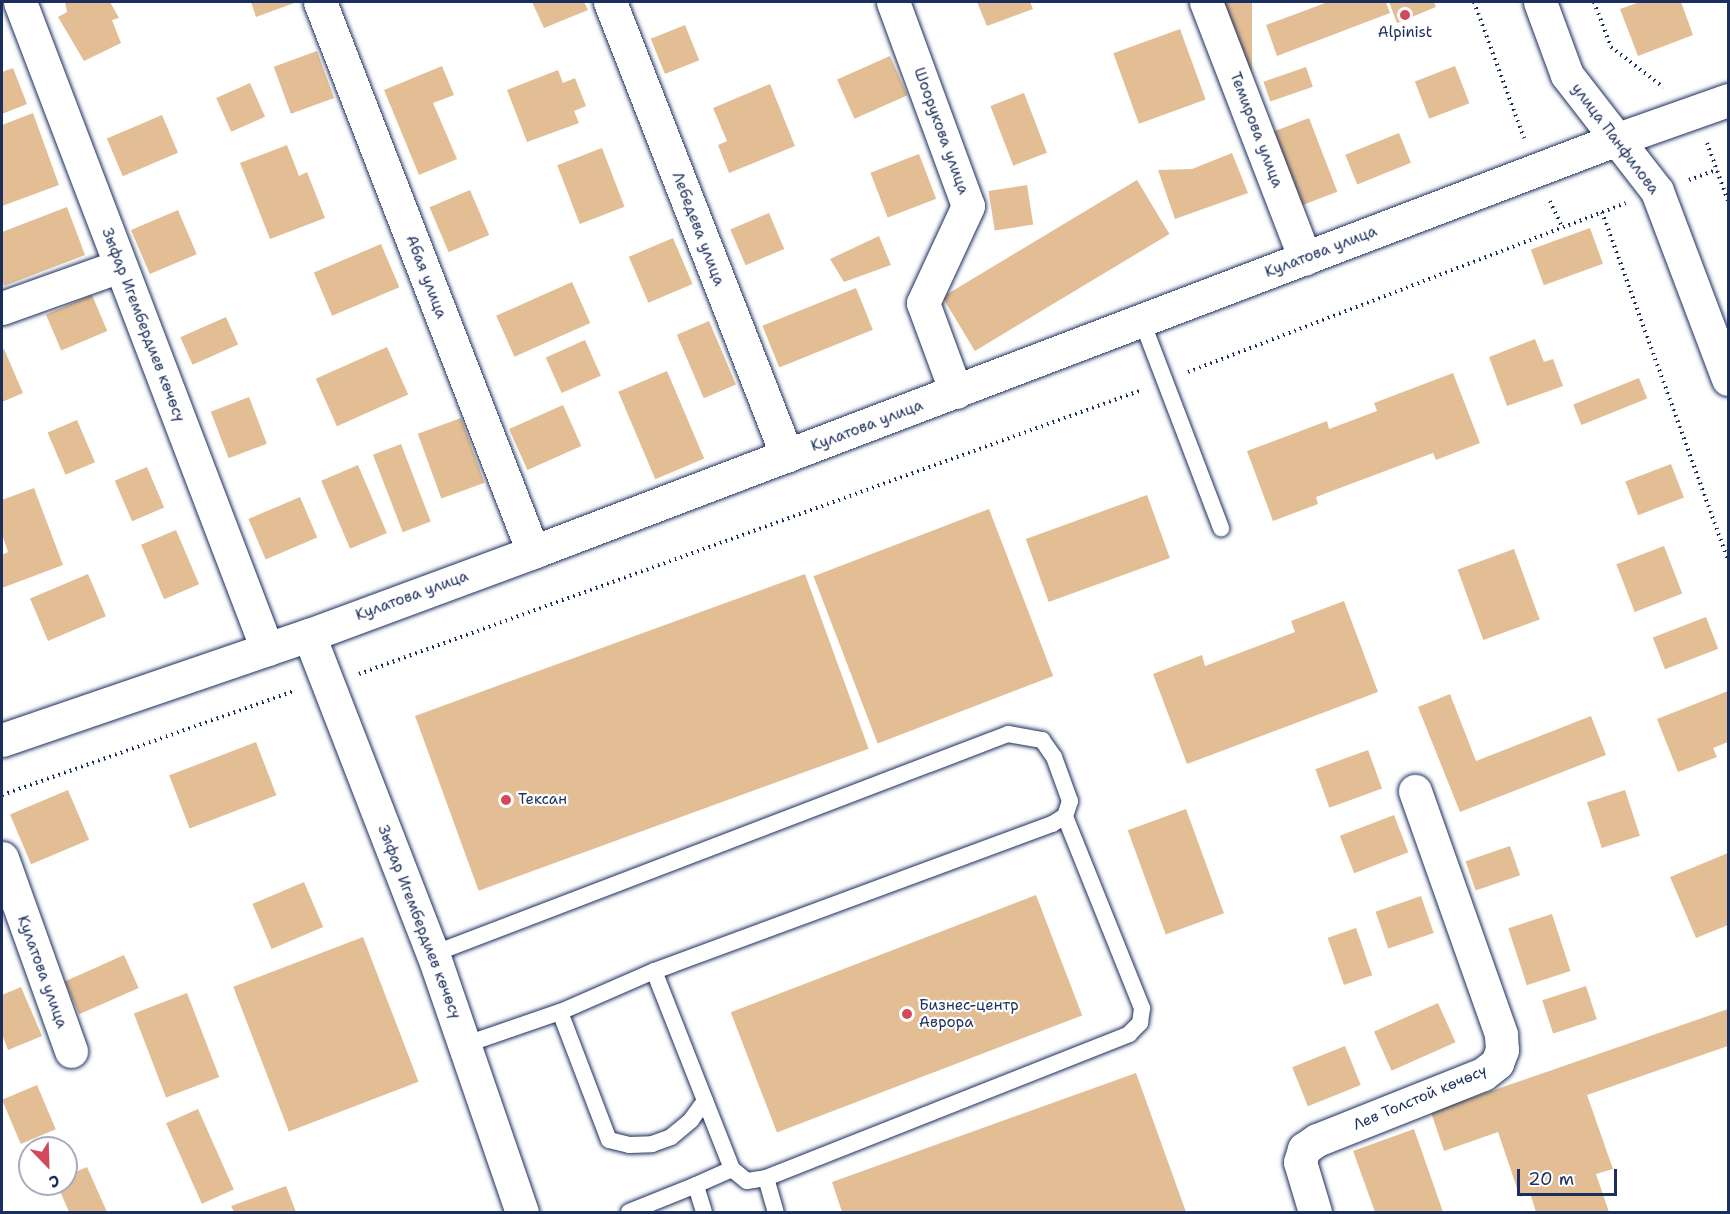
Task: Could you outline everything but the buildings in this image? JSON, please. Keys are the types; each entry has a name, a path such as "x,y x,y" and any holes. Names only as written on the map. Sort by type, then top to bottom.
{"street":[{"name":"Зыфар Игембердиев көчөсү","path":"20,2 267,649"},
{"name":"Абая улица","path":"320,2 532,552"},
{"name":"Лебедева улица","path":"610,2 787,456"},
{"name":"Шоорукова улица","path":"893,2 968,206 922,303 956,392"},
{"name":"Темирова улица","path":"1206,2 1305,259"},
{"name":"улица Панфилова","path":"1540,2 1567,75 1615,140 1657,191 1728,379"},
{"name":"Кулатова улица","path":"2,740 309,635 956,392 1537,169 1728,100"},
{"path":"2,308 120,266"},
{"name":"Зыфар Игембердиев көчөсү","path":"309,635 433,954 522,1212"},
{"name":"Лев Толстой көчөсү","path":"1315,1212 1300,1162 1304,1149 1317,1140 1482,1074 1497,1063 1502,1050 1501,1034 1415,791"},
{"name":"Кулатова улица","path":"2,858 71,1052"}],"lane":[{"path":"1142,321 1221,528"},
{"path":"433,954 1008,734 1042,740 1054,757 1070,801 1065,816 1052,824 654,971 560,1012 464,1044"},
{"path":"654,971 732,1169 747,1181 766,1178 1128,1034 1140,1023 1142,1008 1065,816"},
{"path":"560,1012 609,1140 629,1145 652,1144 671,1137 691,1120 705,1101"},
{"path":"629,1212 732,1169"},
{"path":"766,1178 776,1212"},
{"path":"696,1185 704,1212"}],"path":[{"path":"1474,2 1537,169 1562,227"},
{"path":"359,674 1165,381 1562,227 1717,170"},
{"path":"1602,212 1728,560"},
{"path":"2,795 292,692"}],"place":[{"name":"Alpinist","path":"1405,15"},
{"name":"Тексан","path":"506,800"},
{"name":"Бизнес-центр Аврора","path":"907,1014"}]}
